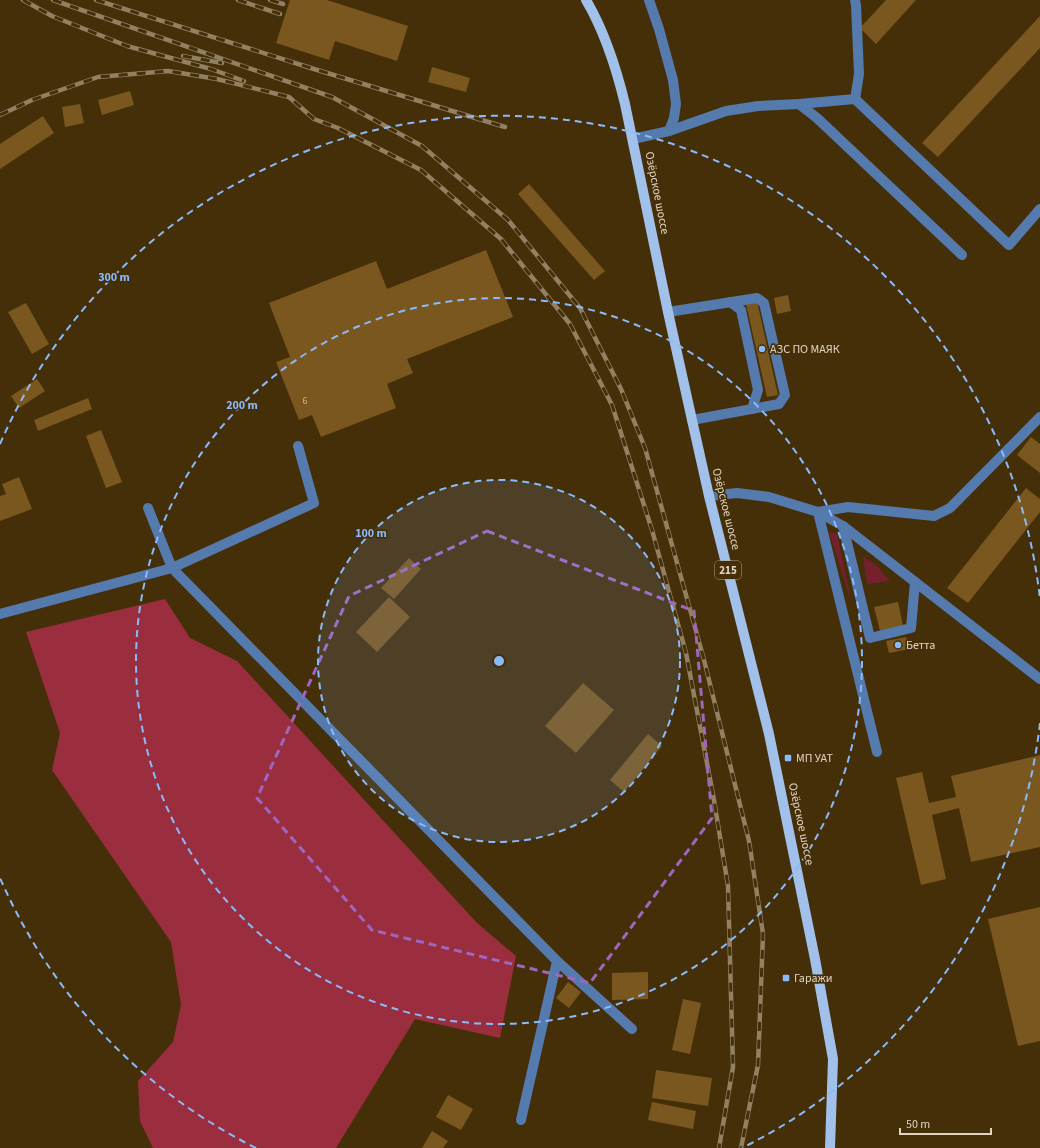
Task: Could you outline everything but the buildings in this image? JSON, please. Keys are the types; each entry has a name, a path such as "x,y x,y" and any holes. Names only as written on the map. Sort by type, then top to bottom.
{"main road":[{"name":"Озёрское шоссе","path":"586,0 607,43 619,77 668,312 709,496 769,734 818,974 833,1059 830,1148"}],"street":[{"path":"649,0 659,29 673,80 676,104 674,118 669,132"},
{"path":"855,0 859,74 855,99"},
{"path":"633,139 669,132 726,111 758,106 855,99 1009,245 1040,209"},
{"path":"799,104 817,118 962,255"},
{"path":"668,312 757,298 764,303 784,395 779,404 692,420"},
{"path":"730,302 742,310 758,390 752,409"},
{"path":"818,512 848,507 934,516 950,508 1040,418"},
{"path":"0,614 172,568 314,503 298,446"},
{"path":"709,496 737,493 769,497 818,512 843,526 1040,679"},
{"path":"148,508 172,568 557,961 632,1029"},
{"path":"818,512 877,752"},
{"path":"843,526 870,638 911,628 915,582"},
{"path":"520,1120 557,961"}],"highlighted area":[{"path":"487,531 694,611 712,818 590,983 372,930 257,798 349,596"}],"shaded area":[{"path":"829,532 837,534 852,605"},
{"path":"863,556 876,565 890,581 867,584"},
{"path":"165,599 190,638 237,661 477,923 516,956 500,1038 415,1019 336,1148 153,1148 140,1121 138,1081 173,1042 181,1005 171,942 52,770 60,733 26,632"}],"railway":[{"path":"23,0 52,16 127,46 211,69 244,81"},
{"path":"53,0 332,97 422,146 508,220 580,308 621,389 645,448 703,656 749,841 763,934 758,1065 741,1148"},
{"path":"96,0 314,69 505,127"},
{"path":"238,0 280,14"},
{"path":"270,0 283,4"},
{"path":"183,56 222,63"},
{"path":"0,115 32,100 98,77 168,71 217,79 289,97 314,119 338,128 421,170 501,239 570,324 612,405 652,530 686,653 714,800 728,886 733,1067 719,1148"}],"place":[{"name":"АЗС ПО МАЯК","path":"762,349"},
{"name":"Бетта","path":"898,645"},
{"name":"МП УАТ","path":"788,758"},
{"name":"Гаражи","path":"786,978"}]}
